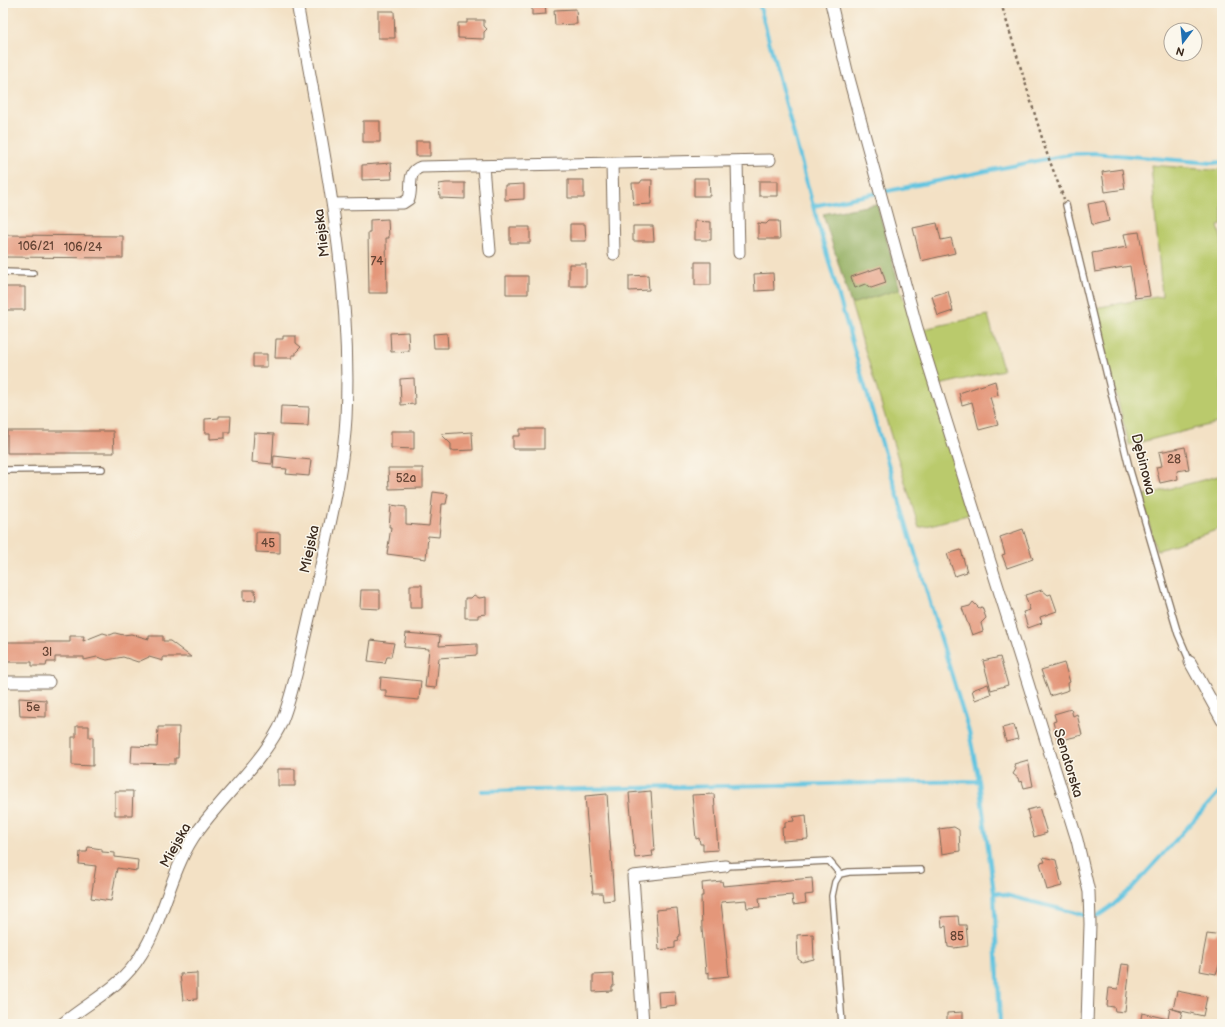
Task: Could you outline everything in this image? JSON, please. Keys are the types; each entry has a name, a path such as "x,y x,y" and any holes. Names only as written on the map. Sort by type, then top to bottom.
{"street":[{"name":"Miejska","path":"62,1024 109,991 125,976 141,956 154,931 187,848 199,830 247,773 270,742 284,716 289,702 330,524 344,439 346,409 346,329 333,204 297,3"},
{"name":"Senatorska","path":"831,3 847,71 917,328 1077,840 1089,892 1090,924 1087,1024"},
{"path":"333,204 403,203 409,199 412,174 415,169 422,167 770,160"},
{"path":"737,161 739,253"},
{"path":"612,163 614,254"},
{"path":"483,166 490,250"},
{"name":"Dębinowa","path":"1190,662 1222,720"},
{"path":"3,682 49,682"},
{"path":"643,1024 633,876 725,866"}],"lane":[{"name":"Dębinowa","path":"1066,205 1129,467 1178,634 1190,662"},
{"path":"3,272 33,273"},
{"path":"3,470 102,469"},
{"path":"725,866 829,861 840,874"},
{"path":"842,1024 832,896 835,882 840,874 850,872 921,870"}],"path":[{"path":"1001,3 1046,151 1066,205"}],"green space":[{"path":"1151,165 1212,170 1222,169 1222,225 1218,226 1222,241 1222,442 1217,423 1129,445 1094,308 1162,296"},
{"path":"877,204 900,289 851,304 823,214"},
{"path":"900,289 916,333 971,514 919,528 851,304"},
{"path":"988,315 1003,370 939,385 923,329"},
{"path":"1222,475 1222,528 1156,551 1142,496"}],"building":[{"path":"532,3 545,3 546,14 532,15"},
{"path":"576,9 577,24 555,25 554,10"},
{"path":"378,11 394,11 395,38 378,38"},
{"path":"467,20 484,20 484,26 487,29 484,32 484,39 458,38 458,23 467,23"},
{"path":"363,121 380,121 380,142 363,142"},
{"path":"416,141 430,141 430,156 416,156"},
{"path":"391,163 392,179 362,180 362,165"},
{"path":"1122,169 1125,189 1105,192 1102,172"},
{"path":"694,178 709,178 710,196 694,196"},
{"path":"568,180 584,180 584,198 568,198"},
{"path":"642,180 652,180 651,204 634,205 632,183 640,183"},
{"path":"759,181 778,181 778,196 759,196"},
{"path":"465,183 465,199 440,198 439,184"},
{"path":"524,184 524,199 505,200 505,185"},
{"path":"1105,201 1109,221 1092,225 1088,204"},
{"path":"388,219 389,238 386,238 387,293 369,293 368,232 370,232 370,220"},
{"path":"695,221 711,222 711,240 695,240"},
{"path":"769,221 779,221 780,239 758,239 758,223 766,224"},
{"path":"937,223 941,240 951,238 955,253 921,261 913,228"},
{"path":"570,224 585,224 586,241 570,241"},
{"path":"633,226 653,226 654,241 633,241"},
{"path":"510,227 530,227 530,243 510,243"},
{"path":"1139,232 1150,296 1135,298 1130,266 1095,272 1092,253 1127,247 1124,234"},
{"path":"3,235 123,236 123,258 3,257"},
{"path":"695,262 711,262 711,285 695,285"},
{"path":"569,264 586,264 586,286 569,286"},
{"path":"881,267 886,283 871,288 865,284 855,288 851,277"},
{"path":"773,273 774,290 755,291 754,274"},
{"path":"648,275 649,290 629,291 629,276"},
{"path":"506,276 528,276 528,294 506,294"},
{"path":"3,287 25,287 25,310 3,310"},
{"path":"948,291 953,311 938,316 932,296"},
{"path":"408,332 409,351 391,352 390,333"},
{"path":"447,333 448,348 434,348 433,334"},
{"path":"283,336 296,336 296,343 301,347 296,352 296,355 292,355 292,358 275,358 276,339 283,339"},
{"path":"253,354 267,354 267,367 253,367"},
{"path":"414,378 415,404 401,405 400,379"},
{"path":"995,381 998,395 990,397 998,425 979,430 972,402 962,405 959,393"},
{"path":"281,406 309,407 308,426 280,425"},
{"path":"219,416 231,416 230,432 225,432 225,438 210,439 210,433 205,433 205,419 219,418"},
{"path":"520,429 544,429 544,449 513,449 513,436 520,436"},
{"path":"7,431 113,431 114,453 7,453"},
{"path":"391,431 414,431 414,449 391,448"},
{"path":"472,432 473,450 451,451 451,444 441,434"},
{"path":"254,433 274,434 272,464 252,462"},
{"path":"1185,447 1189,469 1177,471 1178,479 1160,483 1156,467 1162,466 1159,452"},
{"path":"274,456 311,460 309,476 286,474 287,469 273,468"},
{"path":"388,468 423,468 423,488 389,489"},
{"path":"433,492 448,494 446,504 442,504 439,537 428,536 426,559 387,554 391,527 389,527 391,505 406,507 406,524 429,526"},
{"path":"1023,529 1033,559 1007,568 1002,555 1005,554 1000,537"},
{"path":"256,532 280,533 280,553 256,552"},
{"path":"961,550 967,572 955,576 947,554"},
{"path":"410,585 422,585 422,608 410,608"},
{"path":"243,590 255,590 256,600 243,601"},
{"path":"361,590 380,590 380,609 360,608"},
{"path":"1042,590 1048,595 1051,594 1057,611 1040,617 1042,623 1028,628 1023,612 1030,610 1025,595"},
{"path":"474,595 479,598 486,597 486,614 478,615 478,618 465,618 465,598 471,598"},
{"path":"973,602 979,608 982,607 986,618 981,623 983,631 972,635 962,608 970,606"},
{"path":"103,633 110,635 115,633 123,635 131,634 149,639 149,636 163,636 163,641 170,641 191,657 163,657 163,661 149,657 138,662 123,657 107,660 97,657 84,660 84,657 55,657 55,662 47,662 46,666 32,666 32,662 3,662 3,642 70,642 70,636 84,636 83,641"},
{"path":"406,633 440,636 439,646 477,644 477,655 439,658 436,688 425,687 429,649 404,647"},
{"path":"371,640 394,643 391,657 387,657 385,663 368,661"},
{"path":"1000,657 1008,685 991,690 983,661"},
{"path":"1064,663 1070,682 1068,683 1069,690 1050,696 1041,670"},
{"path":"381,677 421,681 419,700 386,697 386,690 380,690"},
{"path":"988,684 991,694 975,700 972,690"},
{"path":"19,698 46,700 46,717 20,716"},
{"path":"1071,709 1073,716 1077,714 1082,735 1058,741 1053,722 1056,721 1054,714"},
{"path":"1014,725 1018,739 1006,742 1002,728"},
{"path":"76,726 89,726 89,737 93,737 93,766 72,765 72,737 76,737"},
{"path":"158,727 179,727 178,758 175,758 175,764 131,763 132,746 157,747"},
{"path":"1028,760 1033,786 1024,788 1022,781 1019,782 1018,778 1013,774 1016,769 1014,764"},
{"path":"278,769 295,769 295,786 278,786"},
{"path":"115,791 133,791 132,815 115,815"},
{"path":"651,791 655,851 652,851 653,856 635,858 629,793"},
{"path":"607,794 614,900 603,901 602,893 593,893 585,796"},
{"path":"714,794 718,850 703,851 703,844 700,844 699,838 696,839 692,795"},
{"path":"1039,807 1047,833 1034,837 1027,810"},
{"path":"806,815 808,839 783,841 782,828 785,827 785,822 794,821 793,817"},
{"path":"954,827 959,830 960,851 942,854 939,829"},
{"path":"88,847 102,849 102,852 115,853 115,857 138,860 137,871 117,868 111,901 91,898 96,866 79,864 80,852 87,852"},
{"path":"1043,857 1056,860 1062,886 1047,890 1040,863 1045,862"},
{"path":"812,878 813,894 805,895 806,903 793,905 792,895 759,898 760,907 747,908 746,900 721,902 729,976 709,978 709,972 706,973 702,929 702,883 722,881 723,886"},
{"path":"677,908 680,936 678,937 679,941 675,942 675,948 659,950 656,910"},
{"path":"958,916 959,925 966,925 968,946 954,948 948,947 946,926 942,927 941,917"},
{"path":"1218,932 1222,937 1222,957 1216,974 1200,971 1207,934 1215,935"},
{"path":"813,934 814,959 802,962 798,959 797,935"},
{"path":"1122,964 1130,965 1125,1012 1115,1011 1114,1007 1107,1006 1109,988 1118,989"},
{"path":"197,973 197,999 183,1000 180,974"},
{"path":"613,974 614,986 612,986 612,991 593,992 593,975"},
{"path":"675,991 676,1005 659,1007 658,992"},
{"path":"1177,991 1207,997 1203,1016 1173,1009"},
{"path":"1170,1008 1182,1012 1179,1024 1140,1024 1142,1013 1168,1019"},
{"path":"963,1012 963,1024 947,1024 947,1013"}],"waterway":[{"path":"759,3 813,206 862,377 969,732 979,781 994,892 1000,1024"},
{"path":"813,206 1071,154 1093,153 1212,163 1222,162"},
{"path":"482,791 979,781"},
{"path":"994,892 1096,917 1112,906 1132,888 1222,789"}]}
